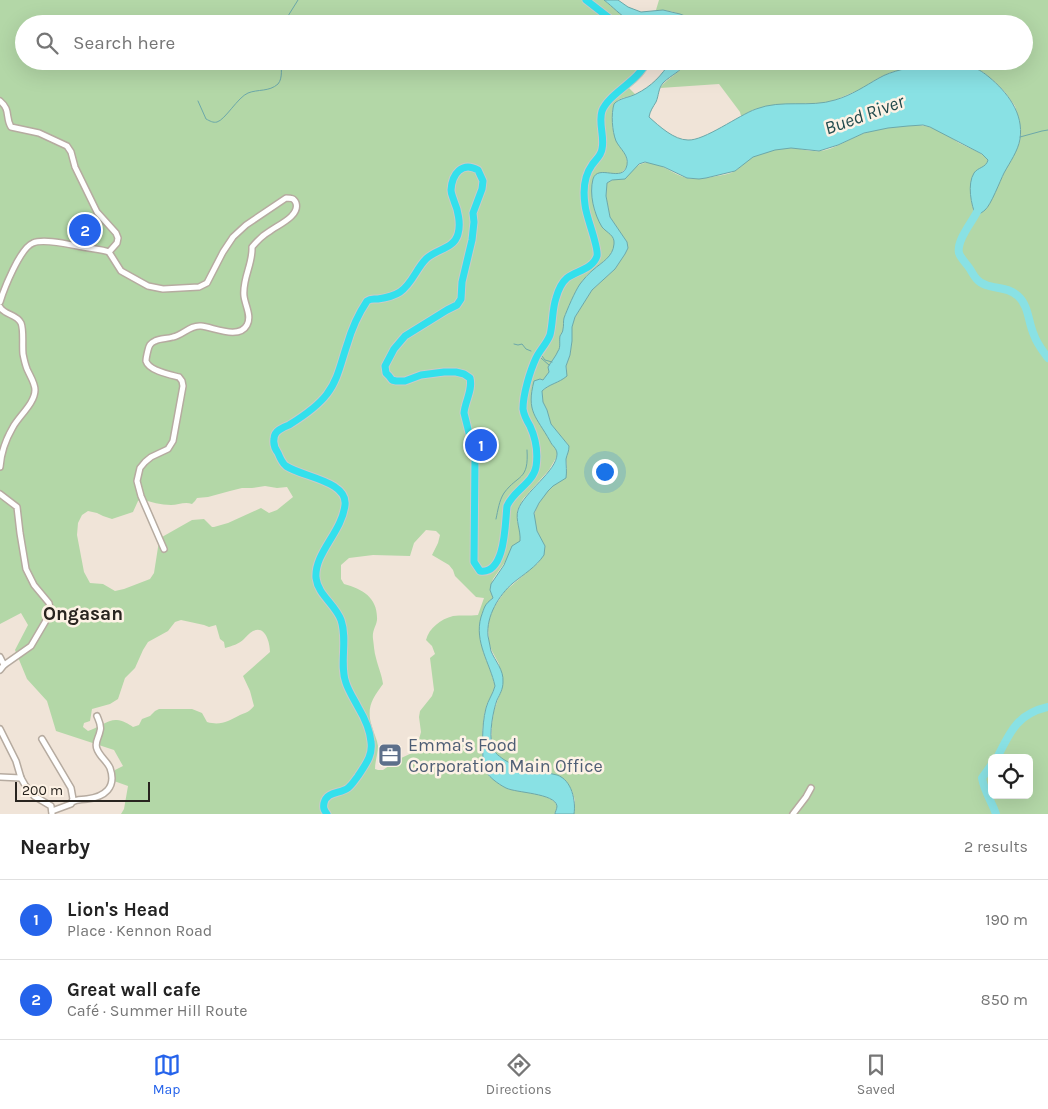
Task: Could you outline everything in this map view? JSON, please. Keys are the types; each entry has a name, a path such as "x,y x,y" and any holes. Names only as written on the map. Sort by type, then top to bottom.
{"highway":[{"path":"586,0 605,15"},
{"path":"326,814 324,805 327,798 330,794 349,788 367,763 371,750 368,728 346,683 344,633 341,620 334,606 319,589 316,579 320,558 335,533 343,514 345,500 342,493 335,487 297,472 282,462 273,442 274,435 310,410 327,395 335,382 347,344 367,301 371,298 377,299 400,292 410,282 426,258 455,242 459,231 459,220 451,189 455,176 459,170 468,166 478,170 483,180 482,189 473,213 474,222 471,245 462,282 461,299 457,306 447,310 405,336 394,349 385,366 386,373 392,380 398,382 422,374 444,372 456,372 470,378 471,384 464,406 464,413 475,457 474,562 480,571 489,571 498,559 504,544 506,511 509,501 529,480 536,469 537,452 535,441 523,410 526,392 538,355 550,335 555,299 568,277 588,267 597,256 596,246 586,213 584,195 588,172 602,151 602,113 610,100 643,70"}],"street":[{"path":"0,101 6,107 11,127 39,133 65,145 69,149 94,208 100,218 118,236 117,243 110,252"},
{"path":"110,252 116,265 122,271 148,286 164,289 199,287 207,283 233,237 246,225 286,198 294,200 296,204 294,214 285,222 269,231 252,247 244,285 244,296 249,318 247,326 240,332 196,326 188,328 174,337 157,340 149,346 146,359 147,364 154,370 179,377 183,386 173,441 168,449 145,462 140,468 137,481 141,496 164,549"},
{"path":"0,302 3,291 17,262 24,250 31,244 40,241 110,252"},
{"path":"0,307 2,311 18,319 21,324 26,367 35,389 33,398 9,434 2,453 0,467"},
{"path":"0,494 17,507 26,569 34,585 49,603 51,610 50,615 39,630 31,646 4,665 0,670"},
{"path":"0,657 4,665"},
{"path":"0,730 16,761 21,778 36,798 51,806 52,813 78,799 86,800 108,791 112,777 110,767 96,748 101,728 97,716"},
{"path":"42,739 71,788 72,802"},
{"path":"0,777 21,778"},
{"path":"793,814 811,788"}],"green space":[{"path":"0,0 604,0 622,15 15,15 15,70 647,70 629,88 635,94 619,100 613,107 613,131 626,158 626,168 620,173 601,175 593,179 594,210 602,226 613,237 614,248 609,257 587,275 577,289 565,316 563,331 560,337 560,349 548,367 549,372 543,380 535,381 532,398 533,410 556,449 556,458 549,470 523,499 517,511 520,541 493,579 490,590 493,598 485,607 480,624 483,651 495,686 486,707 483,722 482,753 486,770 491,778 508,789 536,794 555,802 557,807 555,814 121,814 124,809 128,786 114,781 115,770 123,766 114,750 56,731 47,701 27,679 15,650 28,625 21,613 0,624","holes":["265,486 287,487 293,497 277,510 269,513 261,508 228,523 214,527 204,519 192,520 162,537 159,541 154,573 150,579 115,591 103,584 90,583 84,572 77,535 78,523 82,515 88,511 112,519 133,512 138,501 141,499 167,505 192,504 197,498 242,488","426,530 436,531 440,535 432,555 449,565 455,576 476,597 484,598 478,615 449,617 436,625 430,632 426,640 432,646 435,654 430,658 434,690 432,696 420,711 421,732 418,743 412,753 383,770 378,770 375,769 378,746 370,720 371,704 383,684 375,656 373,639 377,612 372,600 368,596 344,584 341,579 341,565 349,558 373,555 410,556 414,543","181,620 209,627 216,625 225,648 240,642 253,631 261,630 264,632 268,639 270,652 243,676 254,706 251,710 228,721 212,723 207,722 202,713 192,709 159,709 142,719 139,725 133,727 117,720 107,722 88,731 83,727 84,723 90,721 92,709 110,704 118,699 125,678 135,668 148,642 168,631 175,622"]},
{"path":"659,0 1048,0 1048,814 574,814 575,800 566,782 557,775 527,771 509,763 496,754 494,750 491,742 492,724 494,711 502,689 499,664 489,643 489,620 493,609 505,591 539,562 545,546 534,522 535,512 547,492 560,481 567,469 566,458 569,446 551,424 543,402 542,391 564,378 570,355 572,327 575,317 592,290 615,269 628,248 627,242 610,217 606,196 607,183 641,164 647,163 661,166 687,178 698,179 726,174 733,172 751,158 773,150 794,148 820,151 868,132 915,125 933,128 979,152 988,160 985,165 976,171 973,183 971,198 976,216 986,209 1020,141 1021,129 1015,106 995,82 983,72 974,70 1033,70 1033,15 682,15 656,10"},
{"path":"680,70 903,70 880,77 861,89 825,103 774,105 755,109 741,116 719,84 660,88"}],"water":[{"path":"604,0 618,0 628,7 641,12 663,10 682,15 621,15"},
{"path":"664,70 679,70 661,85 649,117 677,138 688,140 712,132 756,109 766,106 835,100 853,93 890,73 901,70 979,70 1002,89 1013,104 1021,129 1020,139 1016,152 990,203 985,210 976,216 971,200 972,178 974,173 986,165 988,160 982,154 923,125 888,128 864,133 819,151 791,148 775,150 753,157 735,171 699,179 687,178 664,167 645,162 639,164 625,179 612,180 607,183 606,196 610,217 627,242 628,248 615,269 592,290 575,317 572,327 570,355 566,366 567,376 542,391 543,402 551,424 569,446 566,459 566,478 548,491 534,513 537,531 545,546 544,555 534,567 513,583 498,600 491,614 488,628 491,651 503,678 492,722 491,740 493,747 496,753 503,759 518,767 527,771 557,775 566,781 572,791 574,814 555,814 557,806 550,798 506,788 487,774 483,767 484,715 495,686 481,644 479,626 485,606 493,598 490,590 491,584 504,565 512,546 520,541 517,518 521,503 556,461 556,450 532,407 531,400 534,381 543,380 549,372 548,367 559,348 564,318 578,287 589,273 609,256 613,249 613,238 602,227 593,204 592,185 596,175 600,173 621,173 627,165 625,155 616,141 614,132 612,117 614,104 618,100 647,88"}],"waterway":[{"path":"289,15 298,0"},
{"path":"198,101 206,119 217,122 244,95 275,87 280,82 281,70"},
{"path":"1020,137 1048,130"},
{"name":"Bued River","path":"979,208 960,242 959,253 981,283 1010,291 1022,300 1035,338 1048,358"},
{"path":"514,344 522,344 531,351"},
{"path":"542,356 545,360 552,362"},
{"path":"541,358 549,365"},
{"path":"496,519 504,493 524,472 527,450"},
{"name":"Bued River","path":"999,754 1011,732 1022,719 1037,710 1048,707"},
{"name":"Bued River","path":"988,770 982,778 988,796"},
{"name":"Bued River","path":"989,799 996,814"}],"place":[{"name":"Great wall cafe","path":"85,230"},
{"name":"Lion's Head","path":"481,445"},
{"name":"Emma's Food Corporation Main Office","path":"390,755"}],"district":[{"name":"Ongasan","path":"83,613"}]}
